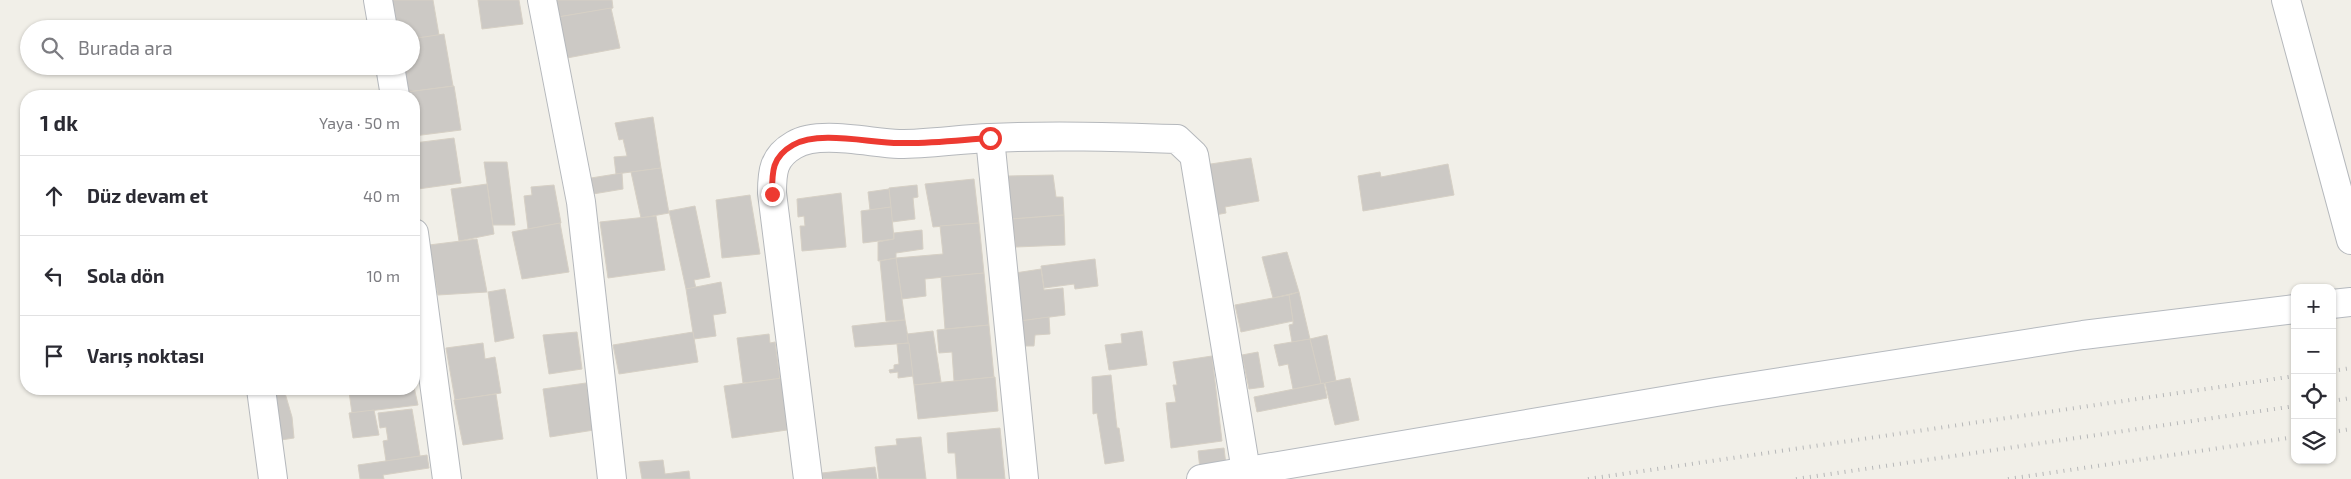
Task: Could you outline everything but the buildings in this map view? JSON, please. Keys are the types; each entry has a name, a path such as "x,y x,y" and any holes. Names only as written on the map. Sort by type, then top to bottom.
{"street":[{"path":"378,0 381,20"},
{"path":"542,0 580,202 612,479"},
{"path":"2286,0 2351,240"},
{"path":"392,75 394,90"},
{"path":"808,479 772,194 772,171 780,155 795,144 816,139 897,144 990,138 1093,136 1177,139 1194,155 1246,471"},
{"path":"990,138 1024,479"},
{"path":"420,279 447,479"},
{"path":"2336,304 2351,302"},
{"path":"1201,479 1716,392 2083,335 2291,309"},
{"path":"262,395 274,479"}],"railway":[{"path":"2336,370 2351,368"},
{"path":"1588,479 2291,377"},
{"path":"2336,400 2351,398"},
{"path":"1796,479 2291,407"},
{"path":"2336,431 2351,429"},
{"path":"2008,479 2291,438"}],"route":[{"path":"772,194 772,171 780,155 795,144 816,139 897,144 990,138"}]}
